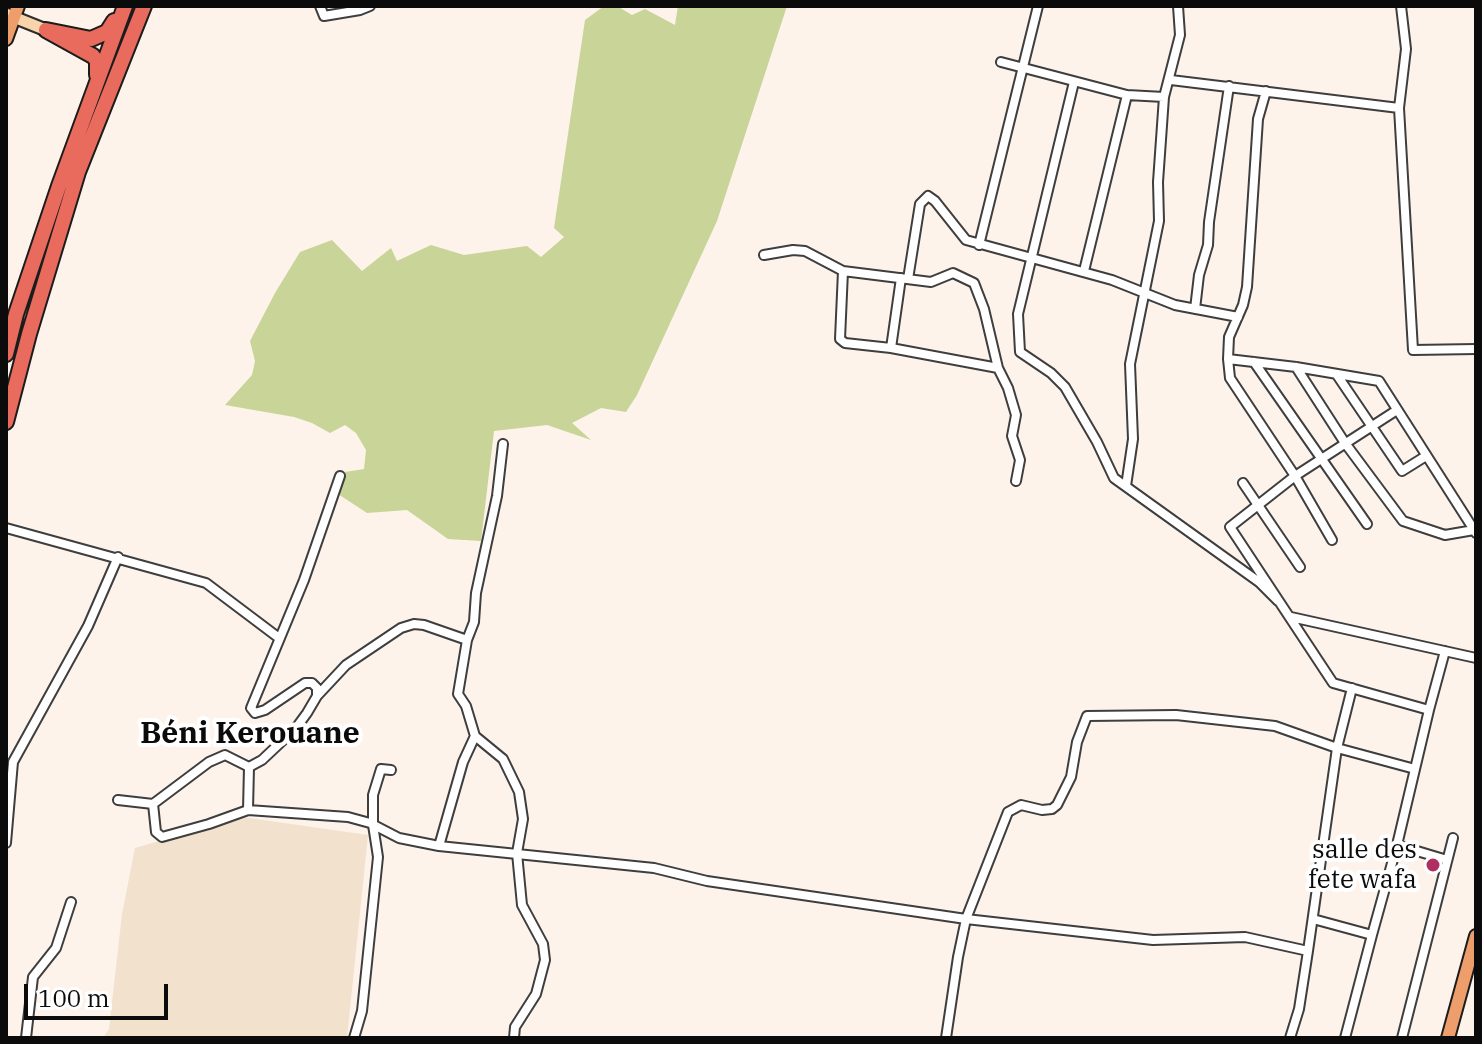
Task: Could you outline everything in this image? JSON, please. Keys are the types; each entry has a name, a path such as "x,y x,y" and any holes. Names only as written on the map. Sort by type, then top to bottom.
{"highway":[{"path":"46,30 82,38 99,36 112,26 123,6"},
{"path":"6,345 123,6"},
{"path":"6,422 78,172 144,6"},
{"path":"46,30 93,56 97,61 96,81"},
{"path":"6,354 16,314"}],"main road":[{"path":"6,39 13,12 46,30"},
{"path":"1448,1038 1476,936"},
{"path":"1456,1038 1476,963"}],"street":[{"path":"320,6 324,16 370,6"},
{"path":"979,245 1038,6"},
{"path":"1126,486 1133,439 1130,364 1159,221 1158,182 1164,97 1171,80 1180,35 1178,6"},
{"path":"1401,6 1406,49 1399,108 1413,350 1476,349"},
{"path":"1001,62 1127,95 1164,97"},
{"path":"1171,80 1399,108"},
{"path":"1074,82 1018,314 1020,352 1051,373 1065,387 1114,478 1259,582 1286,608"},
{"path":"1195,309 1199,275 1208,245 1229,86"},
{"path":"1266,91 1258,119 1247,287 1229,337 1230,378 1295,476 1332,540"},
{"path":"1084,271 1127,95"},
{"path":"891,348 923,198 928,196 966,240 1084,271 1175,305 1238,317"},
{"path":"764,255 805,251 843,271 931,282 953,273 974,283 984,309 998,368 1016,415 1012,436 1020,460 1016,481"},
{"path":"843,271 840,339 845,343 891,348 998,368"},
{"path":"1228,359 1296,367 1379,381 1475,531 1445,535 1403,521 1345,443 1296,367"},
{"path":"1254,362 1367,524"},
{"path":"1337,375 1402,471 1426,456"},
{"path":"1397,410 1295,476 1230,527 1333,683 1429,710"},
{"path":"503,444 497,496 458,694 466,706 475,736 503,759 519,792 523,819 517,853 522,905 543,944 545,960 536,994 515,1027 514,1038"},
{"path":"317,696 317,688 312,683 305,683 265,710 255,713 251,708 304,580 340,476"},
{"path":"1243,483 1300,567"},
{"path":"6,528 206,583 279,638"},
{"path":"6,536 24,533"},
{"path":"6,843 13,762 88,626 118,557"},
{"path":"1291,617 1476,658"},
{"path":"249,767 262,760 296,728 317,696 346,665 401,628 424,625 467,640"},
{"path":"1345,1038 1445,651"},
{"path":"1290,1038 1299,1009 1337,748 1352,688"},
{"path":"946,1038 966,919 1008,812 1021,805 1042,810 1057,805 1071,777 1077,742 1087,716 1176,715 1275,726 1337,748 1415,769"},
{"path":"439,846 463,762 475,736"},
{"path":"118,800 153,804 209,762 225,755 249,767"},
{"path":"248,810 249,767"},
{"path":"354,1038 362,1011 378,857 373,825 373,795 381,769 391,770"},
{"path":"153,804 156,832 162,837 248,810 348,817 399,838 439,846 654,868 707,881 966,919 1153,940 1245,937 1308,951"},
{"path":"1402,1038 1453,838"},
{"path":"1397,845 1447,860"},
{"path":"26,1038 33,977 56,948 71,902"},
{"path":"1313,919 1372,935"}],"shaded area":[{"path":"242,817 368,835 347,1038 103,1038 109,1029 122,914 135,848"}],"green space":[{"path":"604,6 617,6 632,15 645,9 675,25 678,6 787,6 717,221 637,395 626,412 601,408 572,423 591,440 547,425 494,431 481,541 448,539 407,510 367,513 338,494 345,472 364,469 366,450 356,433 345,425 330,433 294,417 225,405 252,375 255,361 250,341 300,252 332,240 362,271 391,248 397,261 431,245 464,255 527,246 541,257 564,237 554,228 585,20"}],"place":[{"name":"salle des fete wafa","path":"1433,865"}],"district":[{"name":"Béni Kerouane","path":"250,734"}]}
